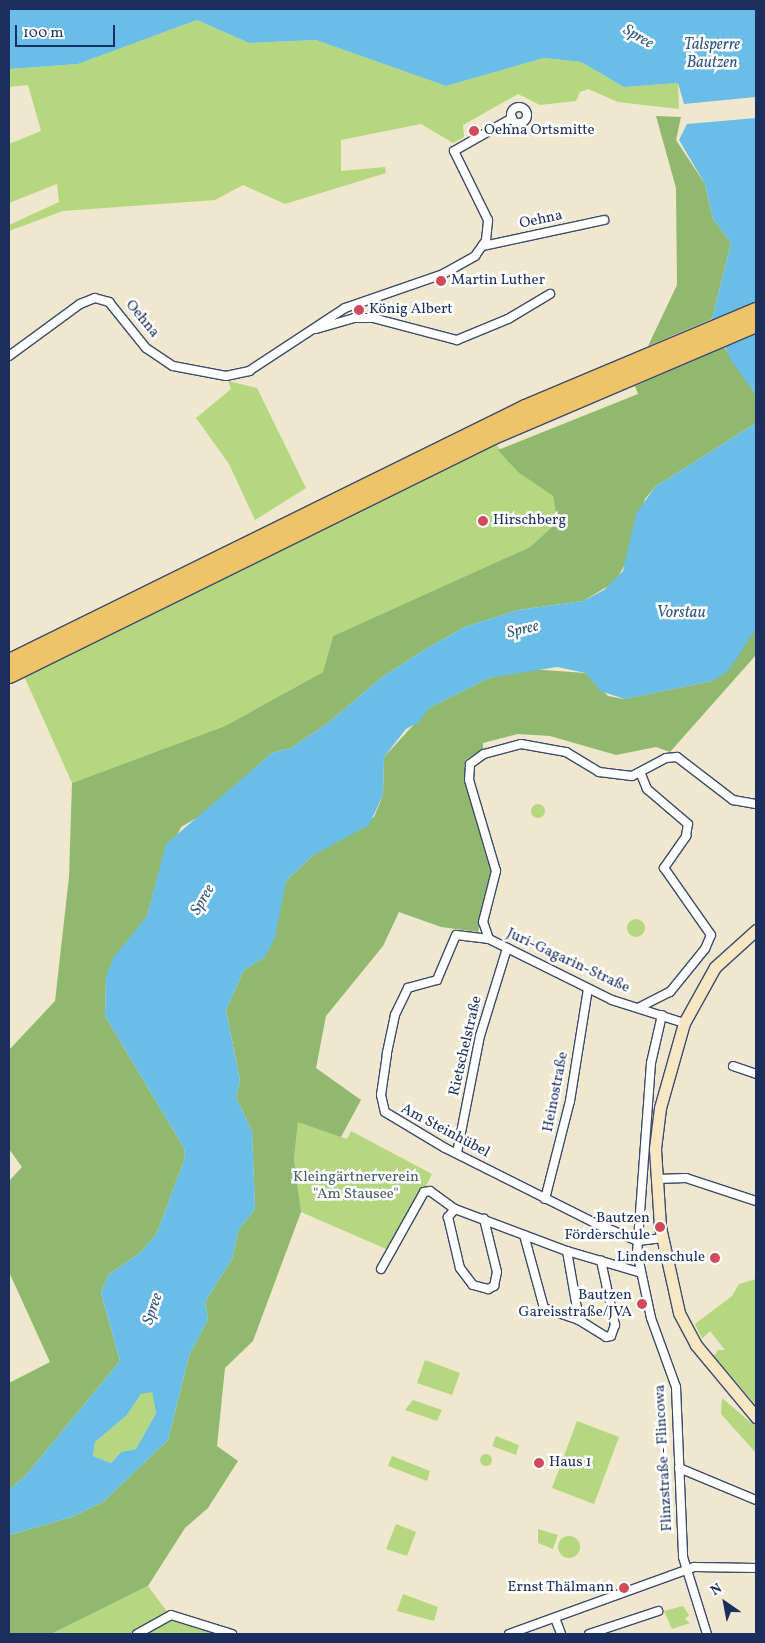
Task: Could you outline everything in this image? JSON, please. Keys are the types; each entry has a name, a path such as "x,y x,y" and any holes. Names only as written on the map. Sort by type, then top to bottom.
{"highway":[{"path":"677,350 756,310"},
{"path":"9,661 333,508 525,407 677,350 756,324"},
{"path":"9,675 309,519"}],"street":[{"path":"483,246 490,226 486,210 454,151 512,118"},
{"name":"Oehna","path":"9,356 80,304 96,298 116,308 146,348 173,366 205,374 226,376 250,371 345,308 456,268 483,246 604,220"},
{"name":"Oehna","path":"314,328 354,318 373,318 458,340 515,315 550,294"},
{"name":"Juri-Gagarin-Straße","path":"641,774 599,772 566,752 534,744 475,759 468,772 496,871 483,926 489,939 588,989 684,1023"},
{"path":"638,1008 670,992 705,949 711,935 664,868 686,836 688,824 647,789 641,774 666,758 676,757 733,800 756,804"},
{"path":"756,930 714,966 684,1023 660,1108 656,1179 661,1238 680,1313 696,1345 756,1418"},
{"name":"Am Steinhübel","path":"489,939 456,935 437,980 412,985 395,1015 381,1102 393,1121 545,1199 638,1242"},
{"name":"Rietschelstraße","path":"457,1153 480,1036 507,948"},
{"name":"Heinostraße","path":"545,1199 570,1101 588,989"},
{"name":"Flinzstraße - Flincowa","path":"662,1016 651,1063 638,1242 639,1272 673,1371 685,1570 707,1634"},
{"path":"733,1066 756,1074"},
{"path":"656,1179 686,1178 756,1201"},
{"path":"381,1269 424,1192 448,1200 456,1209 524,1235 567,1251 639,1272"},
{"path":"456,1209 448,1217 460,1268 473,1285 488,1289 494,1286 497,1272 484,1219"},
{"path":"524,1235 544,1308 579,1320 606,1337 615,1331 600,1261"},
{"path":"638,1242 661,1238"},
{"path":"567,1251 579,1320"},
{"path":"679,1468 756,1500"},
{"path":"509,1634 685,1570 708,1565 756,1568"},
{"path":"589,1634 658,1611"},
{"path":"138,1634 171,1615 232,1634"},
{"path":"555,1618 561,1634"}],"green space":[{"path":"197,20 249,43 316,40 446,86 544,58 581,62 624,87 678,83 679,109 618,102 588,89 580,92 576,101 540,105 518,94 463,125 464,137 453,143 421,124 341,140 341,171 385,167 386,173 285,204 243,185 215,200 63,211 9,231 9,225 59,202 57,184 9,203 9,144 41,131 28,85 9,87 9,69 78,64"},
{"path":"656,116 681,117 676,140 705,184 713,219 731,243 712,319 648,346 677,285 676,188"},
{"path":"724,347 756,395 756,423 655,487 645,499 627,561 615,582 583,601 518,610 465,627 427,648 381,678 328,723 291,748 272,753 200,816 181,827 159,872 147,916 106,977 105,1016 184,1148 185,1158 157,1233 141,1252 109,1274 101,1293 120,1361 26,1475 9,1490 9,1383 50,1362 9,1272 9,1181 22,1167 9,1149 9,1050 55,1001 69,877 72,783 225,726 323,672 333,636 530,547 558,522 553,496 519,473 498,450 638,394 635,386"},
{"path":"228,381 257,388 306,488 255,520 229,464 196,418 231,389"},
{"path":"496,444 519,473 553,496 559,522 530,547 333,636 323,672 225,726 72,783 24,676"},
{"path":"756,629 756,655 670,752 656,747 616,755 550,736 518,734 483,743 483,749 465,760 465,781 491,872 478,932 441,927 399,912 383,946 326,1016 316,1068 361,1100 341,1137 298,1122 294,1159 301,1212 253,1341 225,1368 217,1446 238,1461 208,1508 185,1528 148,1586 51,1634 9,1634 9,1535 72,1517 103,1502 168,1440 189,1356 208,1319 205,1302 232,1259 239,1229 255,1209 252,1131 236,1097 240,1081 226,1010 244,970 265,957 286,881 312,856 374,817 383,795 384,757 429,708 489,678 529,669 586,673 608,696 624,699 712,681"},
{"path":"538,804 543,806 545,811 543,816 538,818 533,816 531,811 533,806"},
{"path":"632,919 640,919 645,924 643,935 632,937 627,932 627,924"},
{"name":"Kleingärtnerverein \"Am Stausee\"","path":"298,1121 347,1139 351,1131 432,1174 393,1252 301,1212 294,1159"},
{"path":"756,1279 756,1405 714,1356 718,1350 725,1350 710,1331 702,1339 695,1324 732,1296 739,1284"},
{"path":"425,1360 460,1373 452,1395 417,1383"},
{"path":"152,1391 156,1413 136,1449 121,1452 111,1463 93,1456 95,1442 127,1415 141,1394"},
{"path":"722,1398 756,1427 756,1453 721,1414"},
{"path":"413,1400 442,1410 437,1421 405,1410"},
{"path":"577,1421 619,1437 594,1504 552,1488"},
{"path":"496,1436 519,1445 516,1455 492,1446"},
{"path":"486,1454 492,1460 486,1466 480,1460"},
{"path":"392,1456 430,1471 427,1481 388,1466"},
{"path":"396,1524 416,1532 407,1556 386,1549"},
{"path":"538,1529 558,1535 553,1549 538,1543"},
{"path":"569,1536 577,1539 580,1547 577,1555 569,1558 561,1555 558,1547 561,1539"},
{"path":"148,1586 168,1613 133,1634 51,1634"},
{"path":"403,1594 438,1607 434,1621 397,1611"},
{"path":"683,1606 689,1615 685,1619 690,1623 672,1629 664,1611"},
{"path":"169,1618 200,1624 215,1634 145,1634"}],"water":[{"name":"Talsperre Bautzen","path":"9,9 756,9 756,97 684,104 678,83 624,87 581,62 544,58 446,86 316,40 249,43 197,20 78,64 9,69"},
{"path":"756,118 756,395 732,362 712,319 731,243 713,219 705,184 679,140 687,124"},
{"name":"Vorstau","path":"756,423 756,629 728,671 712,681 625,699 600,691 586,673 557,667 489,678 429,708 419,722 406,729 384,757 383,795 369,825 312,856 286,881 275,938 265,957 244,970 226,1010 240,1081 236,1097 252,1131 255,1209 239,1229 232,1259 205,1302 208,1319 189,1356 168,1440 103,1502 72,1517 9,1535 9,1490 26,1475 120,1361 101,1293 109,1274 141,1252 157,1233 185,1158 184,1148 105,1016 106,977 113,958 147,916 166,844 272,753 291,748 328,723 381,678 427,648 465,627 518,610 583,601 604,590 623,571 636,514 655,487","holes":["152,1392 156,1413 136,1449 121,1452 111,1463 93,1456 95,1442 127,1415 141,1394"]}],"place":[{"name":"Oehna Ortsmitte","path":"474,131"},
{"name":"Martin Luther","path":"441,281"},
{"name":"König Albert","path":"359,310"},
{"name":"Hirschberg","path":"483,521"},
{"name":"Bautzen Förderschule","path":"660,1227"},
{"name":"Lindenschule","path":"715,1258"},
{"name":"Bautzen Gareisstraße/JVA","path":"642,1304"},
{"name":"Haus 1","path":"539,1463"},
{"name":"Ernst Thälmann","path":"624,1588"}],"water label":[{"name":"Spree","path":"638,37"},
{"name":"Spree","path":"523,630"},
{"name":"Spree","path":"203,900"},
{"name":"Spree","path":"153,1309"}]}
